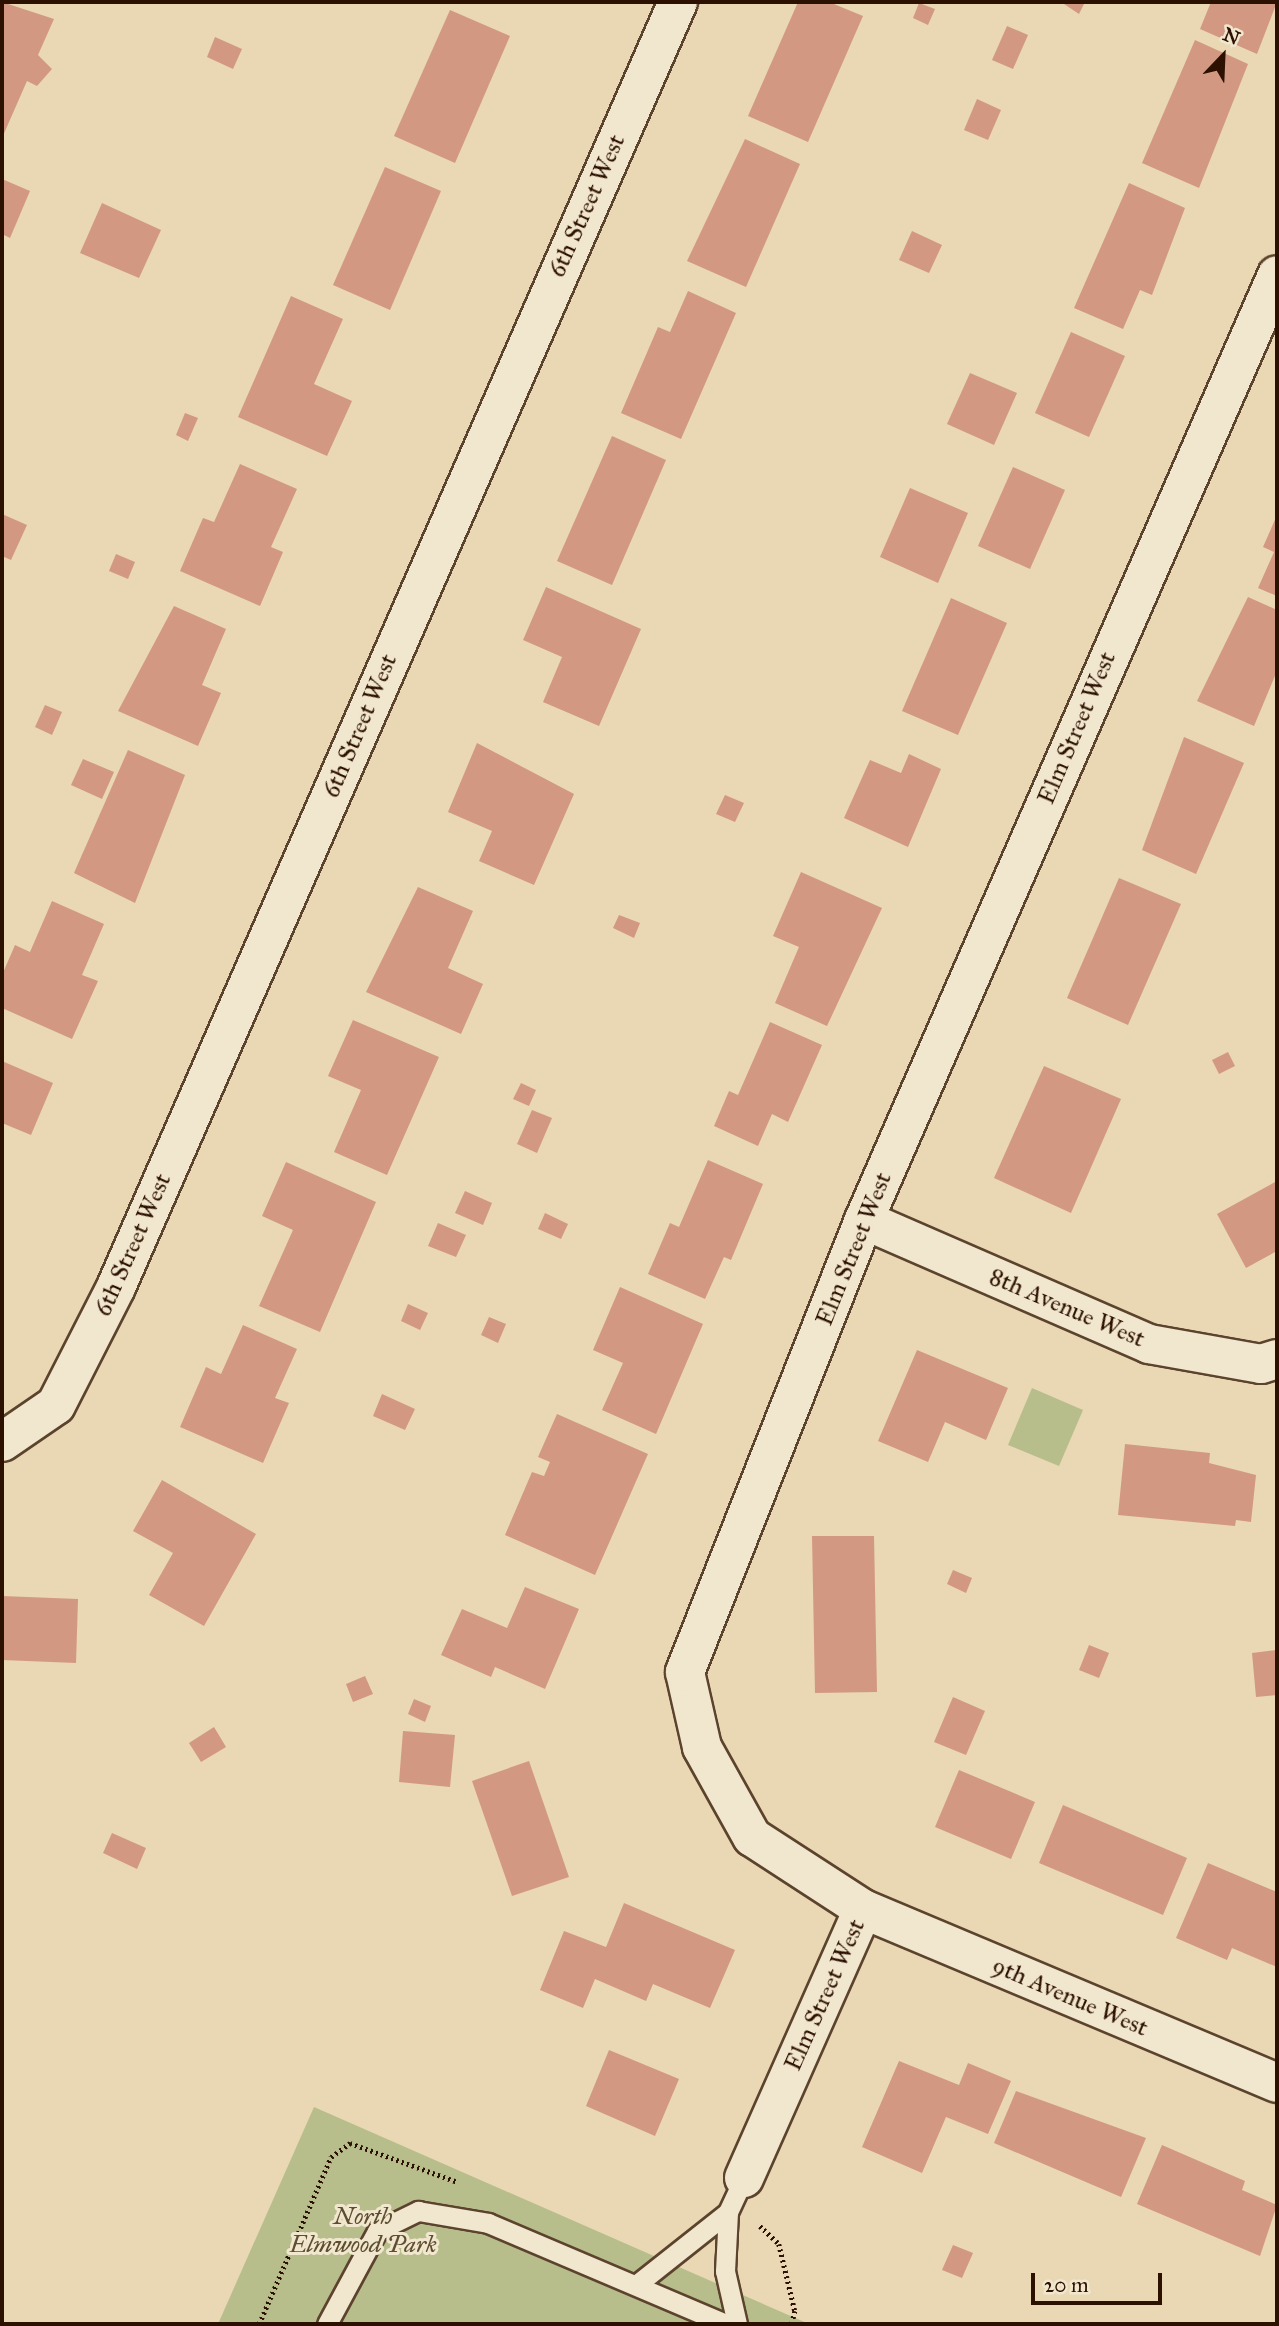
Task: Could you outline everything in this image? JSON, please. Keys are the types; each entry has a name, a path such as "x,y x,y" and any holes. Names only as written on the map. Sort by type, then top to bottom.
{"street":[{"name":"6th Street West","path":"10,1436 56,1405 116,1287 678,2"},
{"name":"Elm Street West","path":"744,2178 863,1909 752,1837 702,1747 685,1672 864,1220 1277,275"},
{"name":"8th Avenue West","path":"864,1220 1149,1344 1261,1364 1277,1359"},
{"name":"9th Avenue West","path":"863,1909 1277,2083"}],"lane":[{"path":"737,2324 725,2271 728,2212 744,2178"},
{"path":"327,2324 377,2231 418,2211 488,2222 726,2324"},
{"path":"636,2286 728,2212"}],"path":[{"path":"728,2212 766,2228 779,2244 795,2311 792,2324"}],"green space":[{"path":"1032,1388 1083,1410 1059,1466 1008,1445"},
{"name":"North Elmwood Park","path":"314,2107 809,2324 218,2324"}],"building":[{"path":"2,2 54,19 38,55 52,69 37,86 27,81 2,138"},
{"path":"798,2 829,2 863,16 808,142 748,116"},
{"path":"1061,2 1085,2 1079,14"},
{"path":"1211,2 1277,2 1257,54 1200,29"},
{"path":"919,3 935,9 928,25 913,18"},
{"path":"450,10 510,36 455,163 394,136"},
{"path":"1007,26 1028,35 1013,69 992,60"},
{"path":"215,37 242,49 233,69 207,57"},
{"path":"1195,40 1248,64 1199,188 1142,163"},
{"path":"977,99 1001,110 988,140 964,130"},
{"path":"745,139 800,164 746,287 687,261"},
{"path":"385,167 441,191 390,310 333,285"},
{"path":"2,179 30,191 10,238 2,234"},
{"path":"1129,183 1185,208 1152,295 1140,290 1123,329 1074,308"},
{"path":"102,203 161,230 139,278 80,253"},
{"path":"912,231 942,245 929,273 899,260"},
{"path":"688,291 736,313 681,439 621,413 658,327 670,332"},
{"path":"291,296 343,319 314,384 352,401 327,456 238,417"},
{"path":"1071,332 1125,356 1089,437 1035,413"},
{"path":"970,373 1017,393 994,445 947,424"},
{"path":"185,413 198,418 188,441 176,435"},
{"path":"612,436 666,460 612,585 557,561"},
{"path":"240,464 297,489 271,547 283,552 260,606 180,571 203,518 214,522"},
{"path":"1013,467 1065,490 1030,569 978,546"},
{"path":"910,488 968,513 938,583 880,557"},
{"path":"2,514 27,525 11,560 2,556"},
{"path":"1277,515 1277,596 1258,588 1274,552 1263,547"},
{"path":"116,554 135,562 128,579 109,571"},
{"path":"546,587 641,629 599,726 543,702 562,657 523,640"},
{"path":"1248,597 1277,610 1277,671 1254,726 1197,701"},
{"path":"951,598 1007,623 958,735 902,711"},
{"path":"174,606 226,629 202,685 221,693 198,746 118,711"},
{"path":"45,705 62,712 52,735 35,727"},
{"path":"1184,737 1244,763 1196,874 1142,850"},
{"path":"477,743 574,794 534,885 479,861 492,831 448,812"},
{"path":"128,750 185,775 135,903 74,873"},
{"path":"909,754 941,769 908,847 844,818 870,760 901,773"},
{"path":"83,759 114,772 102,799 71,785"},
{"path":"725,795 744,803 735,822 716,814"},
{"path":"801,872 882,908 827,1026 775,1003 799,947 773,936"},
{"path":"1119,878 1181,904 1128,1025 1067,998"},
{"path":"418,887 473,911 448,968 483,984 461,1034 366,992"},
{"path":"52,901 104,924 82,975 98,981 72,1039 2,1008 2,975 15,945 30,952"},
{"path":"619,915 640,923 634,938 613,928"},
{"path":"353,1020 439,1057 387,1175 334,1152 361,1090 328,1076"},
{"path":"770,1022 822,1045 788,1122 772,1114 758,1146 714,1126 729,1091 738,1095"},
{"path":"1228,1052 1235,1066 1219,1074 1212,1060"},
{"path":"2,1061 53,1083 31,1135 2,1123"},
{"path":"1044,1066 1121,1099 1071,1213 994,1178"},
{"path":"521,1083 536,1090 529,1106 513,1099"},
{"path":"532,1110 552,1118 537,1153 517,1144"},
{"path":"708,1160 763,1184 731,1260 724,1257 705,1299 648,1274 670,1223 679,1227"},
{"path":"286,1162 376,1202 320,1332 259,1306 293,1230 262,1216"},
{"path":"1277,1181 1277,1251 1246,1268 1217,1214"},
{"path":"465,1191 492,1203 483,1225 455,1213"},
{"path":"545,1213 568,1224 561,1239 538,1229"},
{"path":"438,1223 466,1235 456,1257 428,1246"},
{"path":"620,1287 703,1324 656,1434 602,1410 623,1363 593,1350"},
{"path":"408,1304 428,1313 420,1330 401,1321"},
{"path":"489,1317 506,1324 498,1343 481,1335"},
{"path":"243,1325 297,1349 275,1398 289,1403 263,1463 180,1427 206,1367 221,1374"},
{"path":"917,1350 1008,1388 986,1440 945,1422 928,1462 878,1441"},
{"path":"382,1394 415,1409 405,1430 373,1416"},
{"path":"557,1414 648,1454 595,1575 505,1535 532,1472 544,1476 550,1462 538,1457"},
{"path":"1125,1444 1210,1453 1209,1463 1256,1475 1251,1522 1236,1520 1235,1526 1118,1515"},
{"path":"162,1480 256,1534 204,1626 149,1595 173,1553 133,1531"},
{"path":"812,1536 874,1536 877,1692 815,1693"},
{"path":"953,1570 972,1578 966,1593 947,1584"},
{"path":"525,1587 579,1609 545,1689 495,1667 491,1677 441,1655 462,1609 507,1628"},
{"path":"2,1596 78,1599 76,1663 2,1660"},
{"path":"1089,1645 1109,1653 1099,1678 1079,1670"},
{"path":"1277,1650 1277,1695 1256,1697 1252,1653"},
{"path":"365,1676 373,1694 353,1702 346,1684"},
{"path":"953,1697 985,1711 966,1755 934,1742"},
{"path":"414,1699 431,1706 425,1722 408,1714"},
{"path":"214,1727 226,1747 201,1762 189,1743"},
{"path":"403,1731 455,1735 450,1787 399,1782"},
{"path":"529,1761 569,1877 512,1896 472,1781"},
{"path":"959,1770 1035,1802 1011,1859 935,1827"},
{"path":"1063,1805 1187,1858 1163,1915 1039,1863"},
{"path":"112,1833 146,1848 137,1869 103,1853"},
{"path":"1208,1863 1277,1892 1277,1967 1232,1948 1227,1960 1176,1938"},
{"path":"624,1903 735,1950 710,2008 653,1984 646,2001 595,1979 583,2008 540,1990 564,1931 606,1947"},
{"path":"609,2050 679,2079 655,2136 586,2106"},
{"path":"899,2061 959,2085 968,2063 1011,2081 988,2134 946,2117 922,2173 862,2147"},
{"path":"1016,2091 1146,2138 1121,2197 994,2143"},
{"path":"1162,2145 1245,2181 1242,2190 1277,2205 1260,2256 1137,2204"},
{"path":"953,2245 973,2253 962,2278 942,2270"}]}
